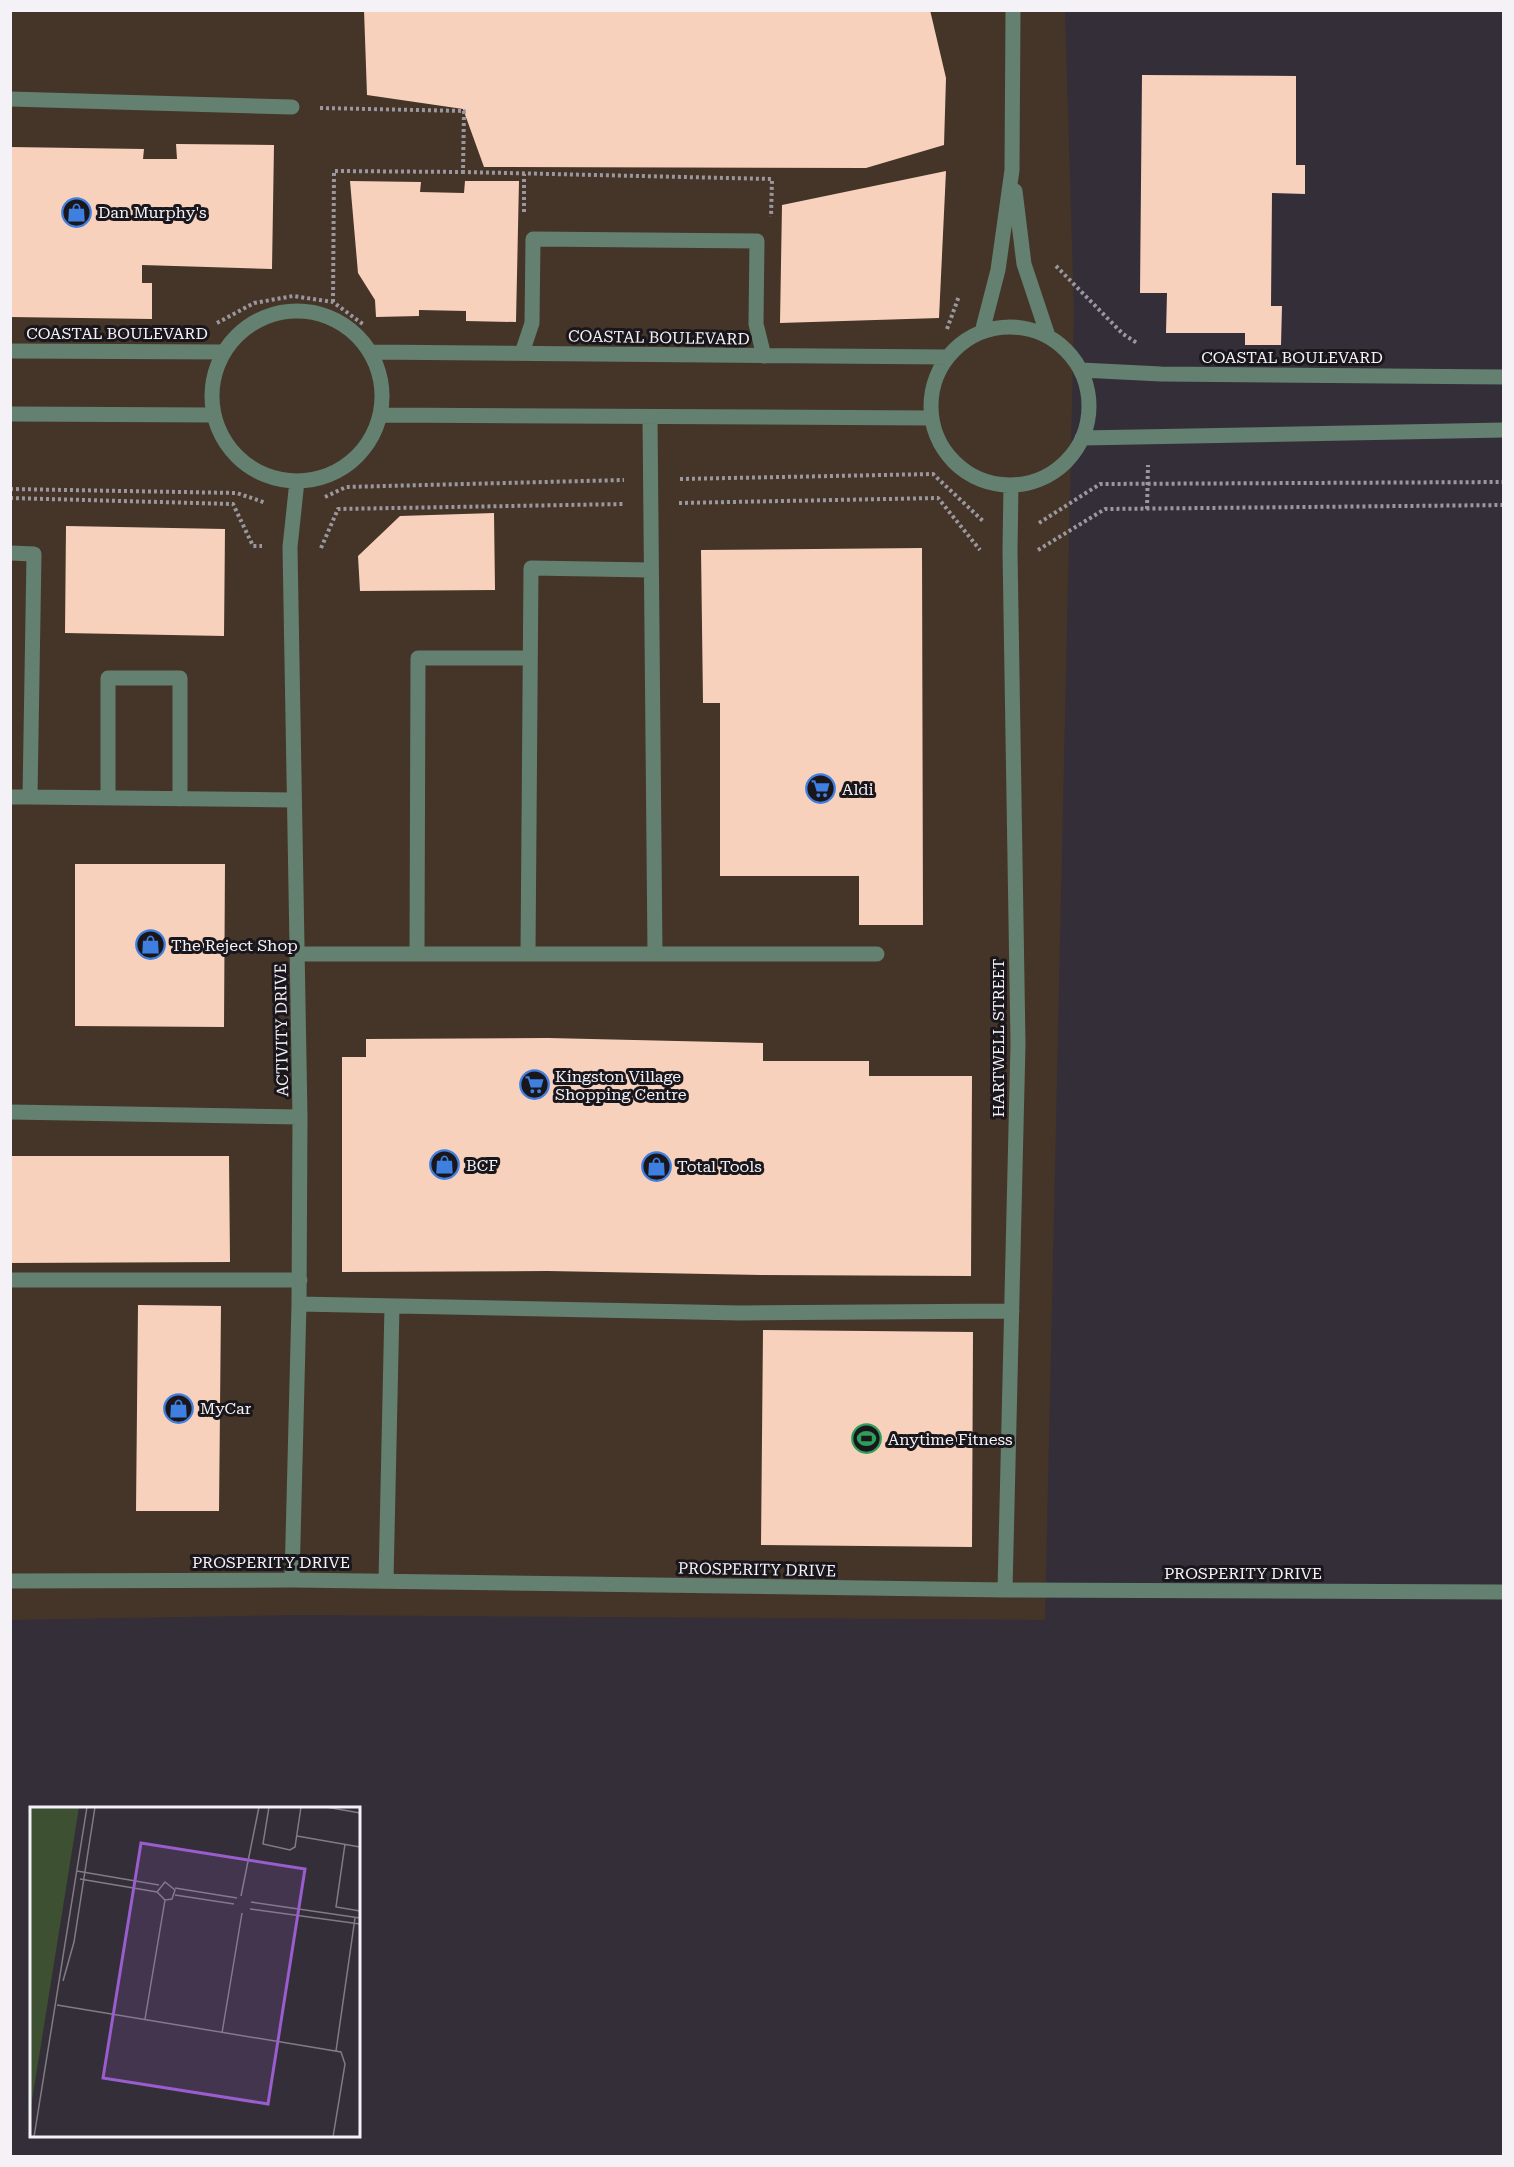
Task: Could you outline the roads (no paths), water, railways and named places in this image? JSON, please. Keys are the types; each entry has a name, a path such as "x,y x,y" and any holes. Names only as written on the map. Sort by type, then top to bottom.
{"street":[{"path":"982,332 998,270 1012,170 1013,10"},
{"path":"10,99 292,107"},
{"path":"1012,170 1024,264 1048,336"},
{"path":"522,353 532,323 533,239 745,240 757,241 756,324 764,356"},
{"name":"COASTAL BOULEVARD","path":"292,311 319,313 339,321 357,335 370,352 379,372 383,393 380,415 372,436 350,462 341,469 320,478 297,481 274,478 253,469 235,455 222,436 214,415 212,393 215,372 224,352 237,334 255,321 276,313 292,311"},
{"path":"1003,327 1026,328 1048,336 1067,350 1081,370 1088,392 1089,415 1082,438 1070,457 1053,471 1033,481 1011,485 988,482 968,473 951,459 938,440 932,418 931,397 936,376 947,357 963,342 982,332 1003,327"},
{"name":"COASTAL BOULEVARD","path":"10,351 224,352"},
{"name":"COASTAL BOULEVARD","path":"370,352 947,357"},
{"name":"COASTAL BOULEVARD","path":"1081,370 1161,374 1503,377"},
{"path":"10,414 214,415"},
{"path":"380,415 932,418"},
{"path":"650,417 655,954"},
{"path":"1082,438 1503,430"},
{"name":"ACTIVITY DRIVE","path":"292,1580 300,1280 300,1117 290,547 297,481"},
{"name":"HARTWELL STREET","path":"1005,1590 1018,1044 1010,551 1011,485"},
{"path":"10,553 34,554 30,797"},
{"path":"528,954 531,568 651,570"},
{"path":"417,954 418,658 530,658"},
{"path":"108,798 108,678 180,678 180,799"},
{"path":"10,797 293,800"},
{"path":"298,954 877,954"},
{"path":"10,1112 300,1117"},
{"path":"10,1280 300,1280"},
{"path":"299,1304 741,1312 1012,1311"},
{"path":"386,1581 392,1306"},
{"name":"PROSPERITY DRIVE","path":"10,1581 292,1580 1005,1590 1503,1592"}],"place":[{"name":"Dan Murphy's","path":"77,212"},
{"name":"Aldi","path":"821,789"},
{"name":"The Reject Shop","path":"150,945"},
{"name":"Kingston Village Shopping Centre","path":"534,1085"},
{"name":"BCF","path":"445,1165"},
{"name":"Total Tools","path":"656,1166"},
{"name":"MyCar","path":"179,1408"},
{"name":"Anytime Fitness","path":"867,1439"}]}
